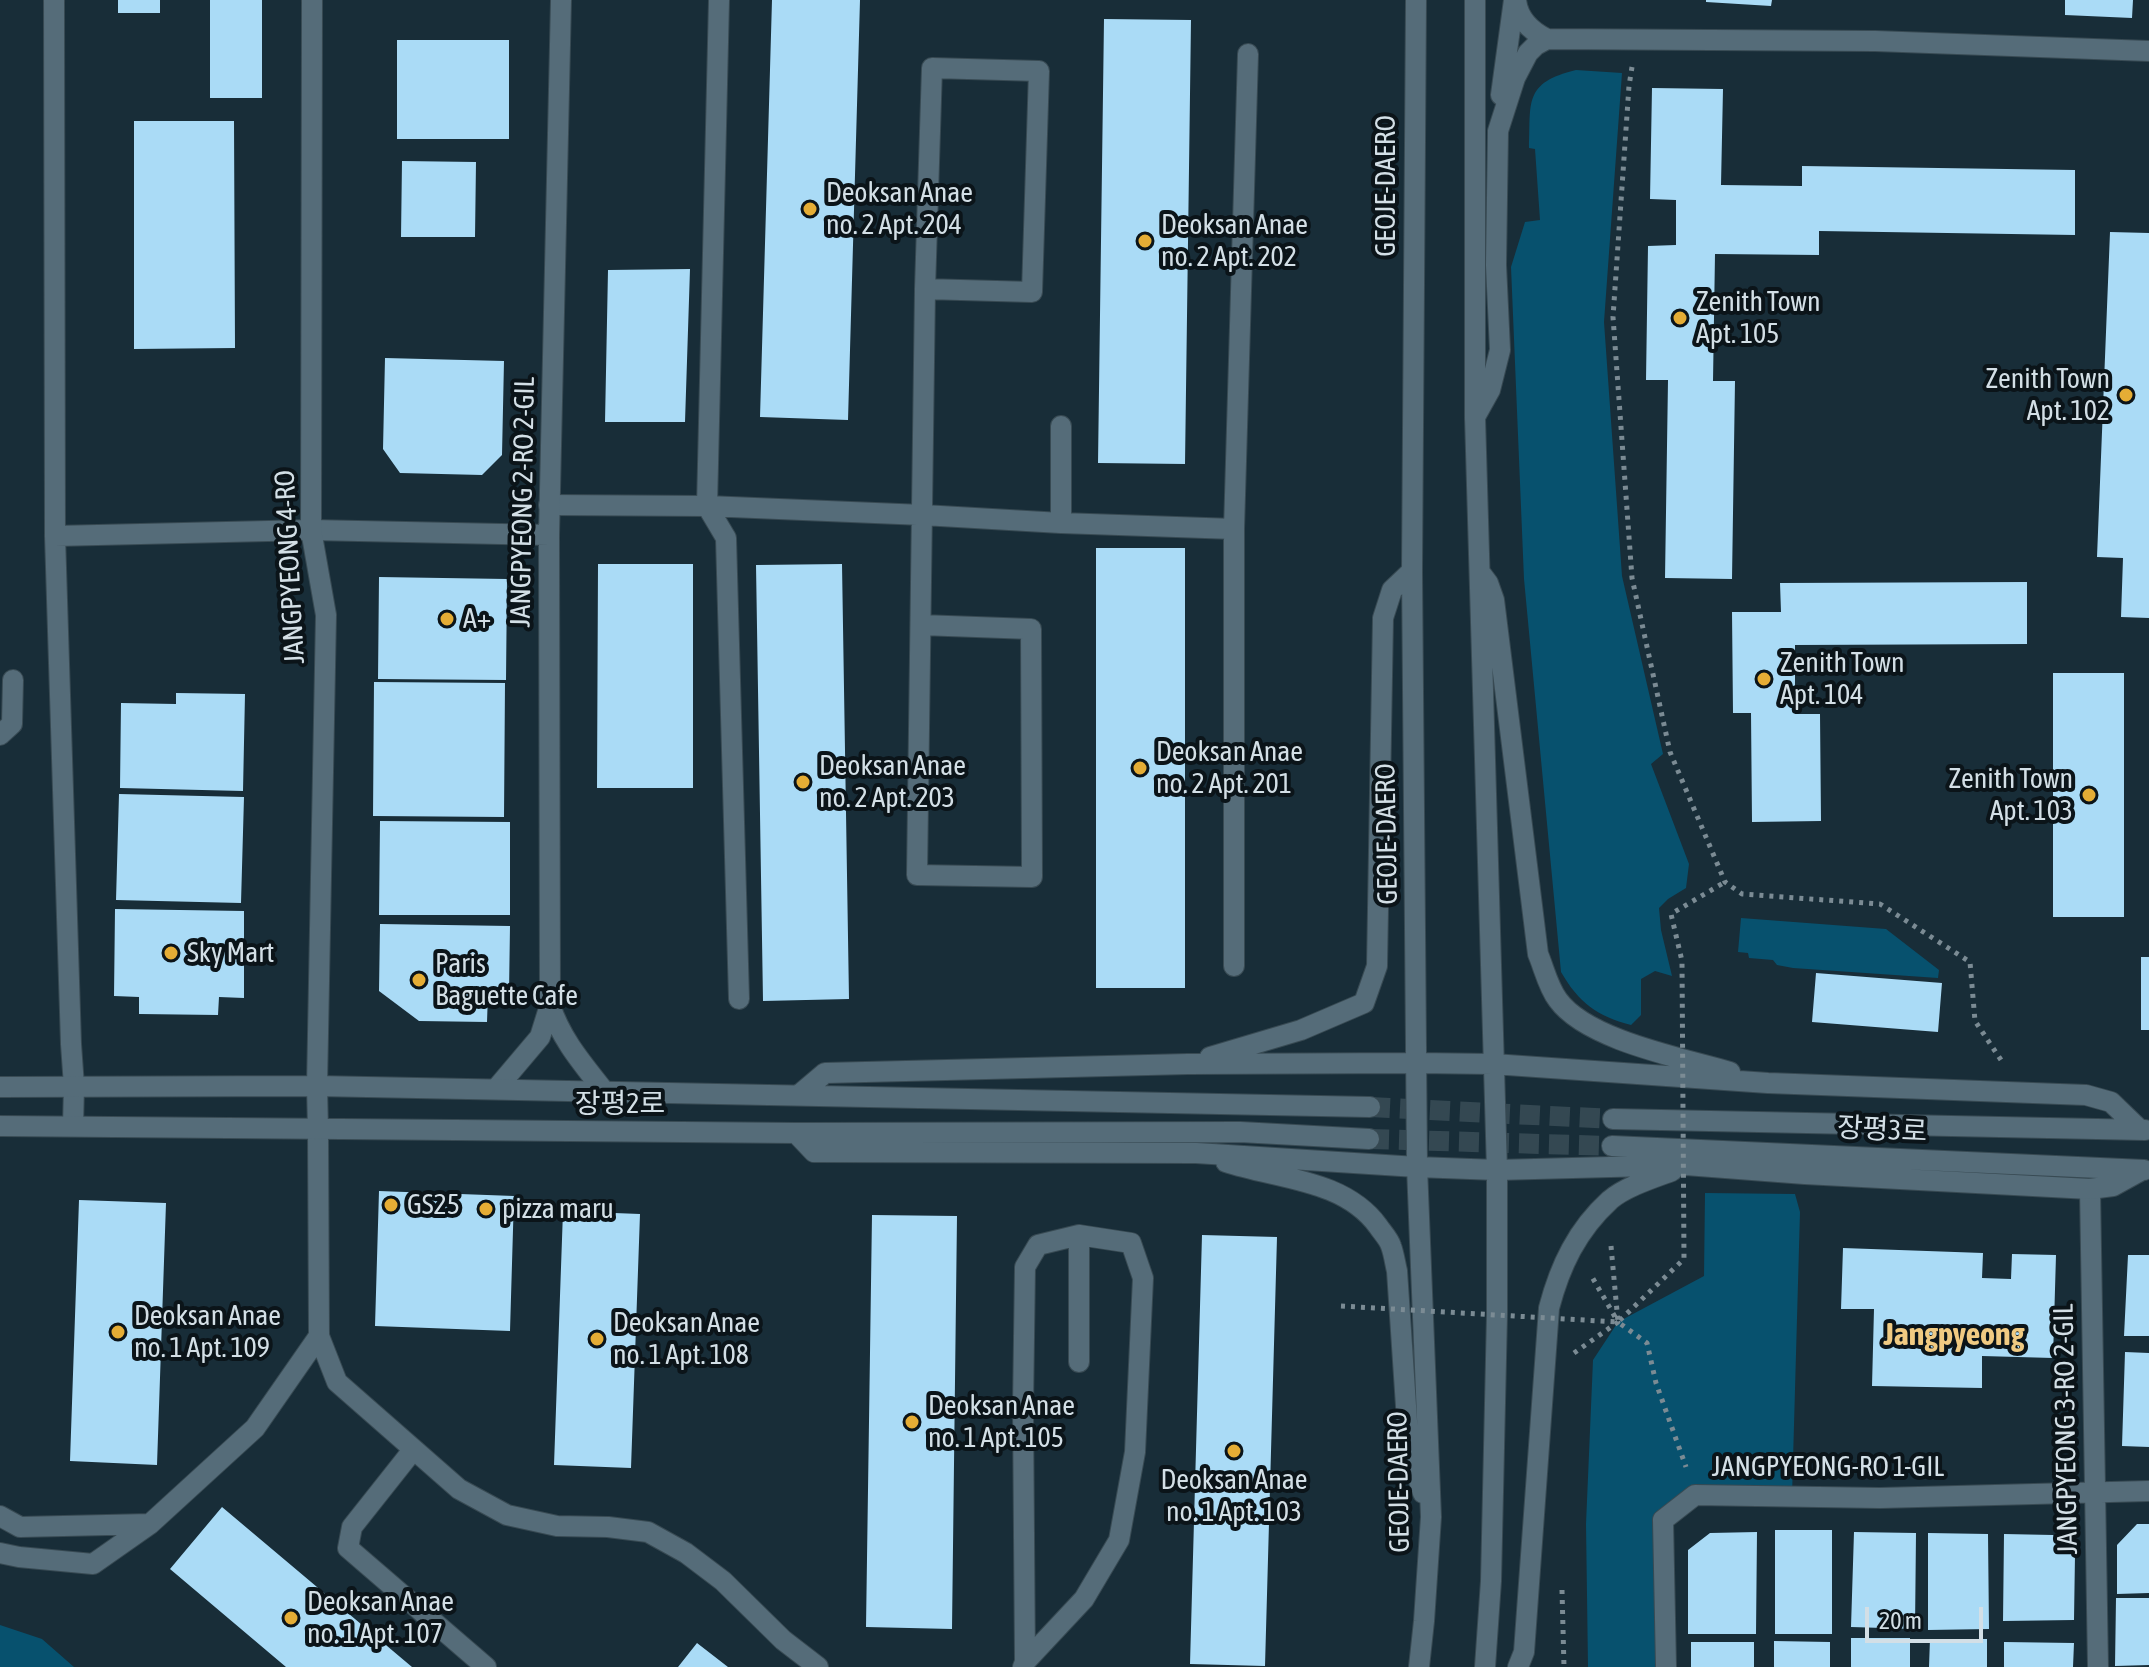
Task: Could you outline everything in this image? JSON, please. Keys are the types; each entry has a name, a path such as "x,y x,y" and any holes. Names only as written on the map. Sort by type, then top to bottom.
{"street":[{"path":"54,0 55,536 73,1126"},
{"name":"JANGPYEONG 4-RO","path":"312,0 311,530 326,615 317,1086 319,1336"},
{"name":"JANGPYEONG 2-RO 2-GIL","path":"550,1005 549,505 561,0"},
{"path":"719,0 707,506 726,538 739,999"},
{"name":"GEOJE-DAERO","path":"1416,0 1412,571 1417,1167 1431,1517 1419,1667"},
{"path":"1475,0 1475,417 1497,1170 1491,1581 1485,1667"},
{"path":"1475,417 1490,390 1500,350 1496,265 1498,131 1515,0"},
{"path":"1515,0 1526,23 1535,33 1547,39 1875,41 2149,51"},
{"path":"1498,131 1515,78 1528,53 1547,39"},
{"path":"1234,966 1234,529 1248,54"},
{"path":"921,625 1031,629 1032,877 917,875 925,289 932,68 1039,71 1032,292 925,289"},
{"path":"1061,426 1061,523"},
{"path":"549,505 707,506 1234,529"},
{"path":"55,536 311,530 549,535"},
{"path":"1188,1064 1301,1030 1364,1003 1377,966 1383,618 1392,590 1412,571"},
{"path":"1478,571 1488,583 1494,600 1538,954 1556,998 1571,1015 1604,1033 1768,1083"},
{"path":"0,735 12,724 13,680"},
{"path":"496,1089 540,1037 550,1005"},
{"path":"550,1005 568,1046 604,1091"},
{"path":"799,1095 825,1073 1188,1064 1493,1064 1768,1083 2086,1095 2111,1102 2144,1130"},
{"name":"장평2로","path":"0,1087 317,1086 1370,1107"},
{"name":"장평3로","path":"1613,1119 2144,1130"},
{"name":"장평2로","path":"0,1126 796,1133 1240,1132 1369,1139"},
{"path":"796,1133 814,1152 1196,1153 1497,1170 1686,1165 2090,1189 2113,1186 2145,1170"},
{"name":"장평3로","path":"1612,1146 2145,1170"},
{"path":"1196,1153 1326,1188 1350,1198 1372,1217 1391,1243 1397,1271 1409,1451 1431,1517"},
{"path":"1518,1667 1524,1652 1549,1308 1557,1278 1578,1236 1611,1199 1646,1180 1686,1165"},
{"name":"JANGPYEONG 3-RO 2-GIL","path":"2090,1189 2098,1667"},
{"path":"1079,1235 1079,1362"},
{"path":"1079,1235 1131,1243 1143,1278 1135,1452 1119,1540 1084,1599 1024,1665 1025,1267 1038,1245 1079,1235"},
{"path":"319,1336 337,1382 459,1489 507,1515 557,1526 648,1532 686,1553 723,1581 783,1640 818,1667"},
{"path":"0,1553 93,1564 150,1524 255,1428 319,1336"},
{"path":"413,1450 352,1527 348,1548 486,1667"},
{"name":"JANGPYEONG-RO 1-GIL","path":"1666,1667 1663,1520 1695,1495 1880,1498 2149,1491"},
{"path":"0,1516 20,1527 150,1524"}],"path":[{"path":"1638,39 1629,86 1613,317 1632,578 1670,752 1725,882 1742,894 1880,904 1970,962 1975,1021 2001,1060"},
{"path":"1573,1366 1575,1352 1618,1322 1684,1259 1682,961 1671,914 1725,882"},
{"path":"1604,1255 1610,1245 1618,1322"},
{"path":"1598,1266 1592,1276 1618,1322 1647,1343 1656,1383 1695,1495"},
{"path":"1341,1306 1618,1322"},
{"path":"1561,1579 1564,1667"}],"shaded area":[{"path":"1576,70 1622,73 1604,322 1622,576 1663,754 1651,764 1689,864 1686,888 1659,908 1672,976 1655,971 1641,979 1641,1015 1631,1025 1590,1007 1561,972 1524,579 1511,267 1525,222 1540,220 1535,149 1529,148 1533,97 1547,81"},
{"path":"1741,918 1886,929 1939,970 1938,978 1793,968 1777,965 1773,960 1749,958 1748,953 1738,952"},
{"path":"1705,1193 1795,1194 1800,1212 1792,1496 1695,1495 1663,1520 1666,1667 1588,1667 1586,1524 1593,1360 1618,1322 1704,1276"},
{"path":"0,1625 42,1639 74,1667 0,1667"}],"building":[{"path":"118,0 160,0 160,13 118,13"},
{"path":"210,0 262,0 262,98 210,98"},
{"name":"Deoksan Anae no. 2 Apt. 204","path":"772,0 860,0 848,420 760,417"},
{"path":"1706,0 1772,0 1771,6"},
{"path":"2065,0 2133,0 2132,18 2065,15"},
{"name":"Deoksan Anae no. 2 Apt. 202","path":"1104,19 1191,20 1185,464 1098,463"},
{"path":"397,40 509,40 509,139 397,139"},
{"name":"Zenith Town Apt. 105","path":"1652,88 1723,89 1721,185 1802,186 1802,166 2075,170 2075,235 1819,231 1819,255 1715,254 1713,381 1735,381 1732,579 1665,578 1668,380 1646,380 1648,246 1676,245 1676,200 1650,199"},
{"path":"134,121 234,121 235,348 134,349"},
{"path":"402,161 476,162 475,237 401,237"},
{"name":"Zenith Town Apt. 102","path":"2110,232 2149,233 2149,618 2121,617 2123,558 2097,557"},
{"path":"690,269 685,422 605,422 608,270"},
{"path":"385,358 504,361 502,455 482,475 400,473 383,449"},
{"name":"Deoksan Anae no. 2 Apt. 201","path":"1096,548 1185,548 1185,988 1096,988"},
{"path":"598,564 693,564 693,788 597,788"},
{"name":"Deoksan Anae no. 2 Apt. 203","path":"842,564 849,999 763,1001 756,565"},
{"path":"379,577 507,579 506,680 378,679"},
{"name":"Zenith Town Apt. 104","path":"2027,582 2027,644 1795,645 1795,714 1820,714 1821,821 1752,822 1751,713 1733,713 1732,612 1781,612 1780,583"},
{"name":"Zenith Town Apt. 103","path":"2053,673 2124,673 2124,917 2053,917"},
{"path":"374,682 505,683 504,817 373,816"},
{"path":"176,693 245,694 243,791 120,788 121,703 176,704"},
{"path":"119,794 244,797 241,903 116,900"},
{"path":"380,821 510,822 510,915 379,915"},
{"path":"115,909 244,911 244,998 219,997 218,1015 139,1014 139,997 114,996"},
{"path":"380,924 510,926 509,993 488,993 487,1022 419,1021 379,991"},
{"path":"2141,957 2149,957 2149,1030 2141,1030"},
{"path":"1816,973 1942,983 1938,1032 1812,1022"},
{"path":"379,1191 514,1196 510,1331 375,1326"},
{"name":"Deoksan Anae no. 1 Apt. 109","path":"79,1200 166,1203 157,1465 70,1461"},
{"name":"Deoksan Anae no. 1 Apt. 108","path":"563,1211 640,1214 631,1468 554,1465"},
{"name":"Deoksan Anae no. 1 Apt. 105","path":"872,1215 957,1216 952,1629 866,1627"},
{"name":"Deoksan Anae no. 1 Apt. 103","path":"1202,1235 1277,1237 1265,1666 1190,1664"},
{"path":"1843,1248 1983,1253 1982,1278 2011,1279 2012,1254 2056,1255 2053,1358 1982,1356 1982,1388 1872,1386 1874,1309 1841,1309"},
{"path":"2128,1255 2149,1255 2149,1336 2124,1336"},
{"path":"2125,1352 2149,1353 2149,1447 2122,1446"},
{"name":"Deoksan Anae no. 1 Apt. 107","path":"222,1507 412,1667 286,1667 170,1569"},
{"path":"2137,1524 2149,1524 2149,1593 2117,1594 2117,1545"},
{"path":"1775,1530 1832,1530 1832,1634 1775,1634"},
{"path":"1757,1532 1756,1634 1688,1634 1688,1550 1710,1533"},
{"path":"1854,1532 1916,1533 1915,1629 1851,1627"},
{"path":"1928,1533 1988,1534 1989,1629 1928,1630"},
{"path":"2004,1534 2053,1535 2075,1555 2074,1620 2003,1621"},
{"path":"2116,1598 2149,1598 2149,1665 2115,1666"},
{"path":"1851,1638 1910,1638 1910,1667 1851,1667"},
{"path":"1930,1639 1987,1639 1987,1667 1929,1667"},
{"path":"1774,1641 1830,1642 1830,1667 1774,1667"},
{"path":"1691,1642 1754,1642 1754,1667 1691,1667"},
{"path":"2004,1642 2074,1643 2073,1667 2004,1667"},
{"path":"697,1643 728,1667 678,1667"}],"tunnel":[{"path":"1370,1107 1613,1119"},
{"path":"1369,1139 1612,1146"}],"place":[{"name":"Deoksan Anae no. 2 Apt. 204","path":"810,209"},
{"name":"Deoksan Anae no. 2 Apt. 202","path":"1145,241"},
{"name":"Zenith Town Apt. 105","path":"1680,318"},
{"name":"Zenith Town Apt. 102","path":"2126,395"},
{"name":"A+","path":"447,619"},
{"name":"Zenith Town Apt. 104","path":"1764,679"},
{"name":"Deoksan Anae no. 2 Apt. 201","path":"1140,768"},
{"name":"Deoksan Anae no. 2 Apt. 203","path":"803,782"},
{"name":"Zenith Town Apt. 103","path":"2089,795"},
{"name":"Sky Mart","path":"171,953"},
{"name":"Paris Baguette Cafe","path":"419,980"},
{"name":"GS25","path":"391,1205"},
{"name":"pizza maru","path":"486,1209"},
{"name":"Deoksan Anae no. 1 Apt. 109","path":"118,1332"},
{"name":"Deoksan Anae no. 1 Apt. 108","path":"597,1339"},
{"name":"Deoksan Anae no. 1 Apt. 105","path":"912,1422"},
{"name":"Deoksan Anae no. 1 Apt. 103","path":"1234,1451"},
{"name":"Deoksan Anae no. 1 Apt. 107","path":"291,1618"}],"district":[{"name":"Jangpyeong","path":"1954,1335"}]}
